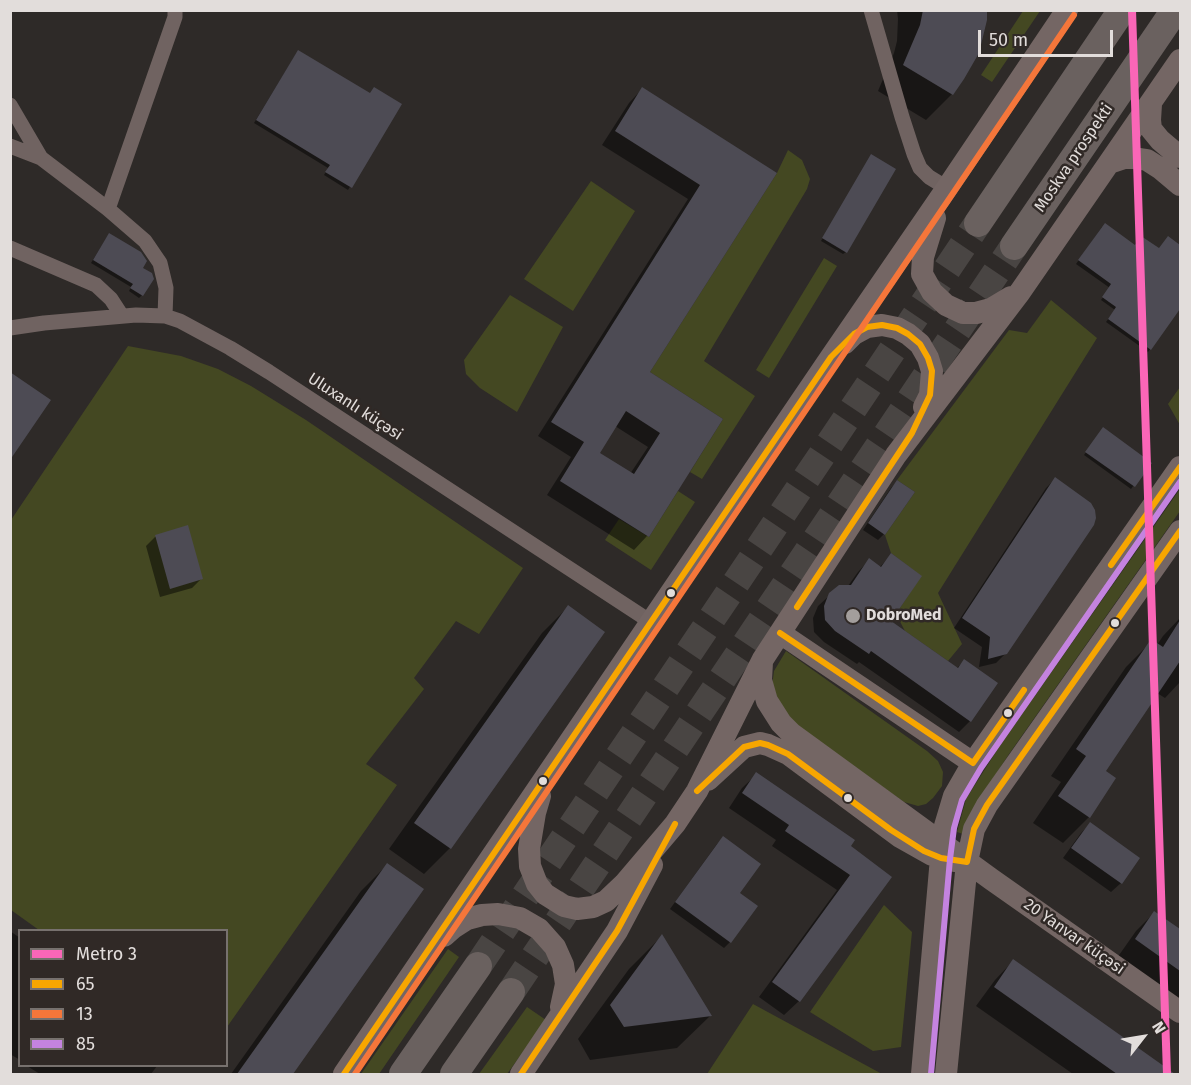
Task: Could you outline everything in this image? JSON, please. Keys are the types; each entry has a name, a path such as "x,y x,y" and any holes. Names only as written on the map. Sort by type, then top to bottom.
{"highway":[{"path":"978,223 1122,10"},
{"name":"Moskva prospekti","path":"1014,246 1175,10"},
{"path":"403,1074 478,966"},
{"path":"454,1074 512,992"}],"main road":[{"path":"344,1074 1067,10"},
{"name":"Moskva prospekti","path":"912,433 1020,292 1180,60"},
{"path":"1150,104 1151,129 1180,157"},
{"path":"1109,164 1124,158 1147,160 1180,185"},
{"path":"947,188 923,257 922,274 932,292 946,305 963,313 976,313 991,309 1020,292"},
{"path":"521,1074 617,930 675,824 697,791 762,659 912,433 930,395 932,371 928,358 920,344 897,328 882,325 867,327 854,334 831,357"},
{"path":"922,1074 942,851 947,819 954,796 973,763 1180,467"},
{"path":"946,1074 967,862 974,830 987,805 1180,531"},
{"path":"780,633 973,763"},
{"path":"762,659 763,690 773,711 786,728 942,851 967,862"},
{"path":"697,791 744,747 751,744 768,744 788,754 900,837 924,851 942,851"},
{"path":"547,775 531,833 530,866 537,884 545,894 564,906 577,909 594,907 606,901 624,884 675,824"},
{"name":"20 Yanvar küçəsi","path":"967,862 1180,1012"},
{"path":"963,914 980,896 999,895 1052,922"},
{"path":"427,952 453,928 482,915 498,914 520,918 539,929 555,947 563,965 566,984 563,1002 552,1028"}],"street":[{"path":"108,208 175,17 175,10"},
{"path":"871,10 914,154 920,168 929,177 947,188"},
{"path":"10,105 40,158"},
{"path":"10,146 40,158 108,208 145,241 160,263 165,288 165,316"},
{"path":"10,248 96,285 111,299 122,316"},
{"name":"Uluxanlı küçəsi","path":"10,328 147,314 180,321 269,372 651,622"}],"green space":[{"path":"1023,11 1040,11 992,82 981,75"},
{"path":"788,150 802,160 810,179 807,189 704,361 755,396 702,479 690,472 723,419 650,372 777,173"},
{"path":"591,181 635,211 573,311 524,279"},
{"path":"824,258 837,266 769,378 756,370"},
{"path":"510,295 563,327 517,412 480,388 466,374 464,360"},
{"path":"1051,300 1097,338 938,593 962,644 948,661 905,631 896,614 921,576 891,553 885,535 915,492 897,480 1009,330 1027,333"},
{"path":"128,346 181,356 218,369 251,386 306,420 523,568 479,634 456,621 414,678 424,689 366,764 397,785 228,1026 228,929 38,929 11,910 11,520"},
{"path":"1180,387 1180,425 1168,404"},
{"path":"1180,489 1180,511 1009,754 974,808 963,834 957,832 966,799 999,747"},
{"path":"678,491 695,502 651,570 605,540 619,519 649,537"},
{"path":"786,651 938,761 943,772 942,786 933,798 926,804 918,806 904,802 801,730 784,712 772,686 774,671"},
{"path":"884,905 912,932 901,1047 873,1051 810,1012"},
{"path":"448,949 459,957 379,1074 361,1074"},
{"path":"753,1004 882,1074 707,1074"},
{"path":"527,1007 546,1020 507,1074 479,1074"}],"building":[{"path":"923,10 987,10 987,20 979,53 953,95 903,65 920,25"},
{"path":"298,50 370,93 374,87 402,104 352,188 325,172 330,165 256,120"},
{"path":"642,87 777,173 650,372 723,419 649,537 560,481 584,442 551,422 700,185 615,131","holes":["626,411 660,433 634,474 600,453"]},
{"path":"871,154 896,169 847,253 822,238"},
{"path":"1105,223 1135,245 1141,236 1159,248 1168,236 1180,245 1180,309 1151,350 1108,319 1116,307 1102,297 1111,284 1078,260"},
{"path":"109,233 141,252 147,261 143,268 152,273 154,279 143,296 130,288 133,284 93,260"},
{"path":"10,372 51,400 10,460"},
{"path":"1103,427 1152,463 1135,487 1085,452"},
{"path":"1055,477 1091,503 1095,510 1094,525 1007,654 988,659 990,637 962,618"},
{"path":"897,480 915,492 885,535 868,523"},
{"path":"188,525 203,579 170,589 155,535"},
{"path":"891,553 922,576 891,621 958,668 964,659 998,683 971,722 871,651 869,654 835,631 825,620 824,606 829,593 839,585 851,585 869,558 881,567"},
{"path":"568,605 605,632 451,849 414,823"},
{"path":"1180,620 1180,661 1106,771 1116,778 1090,818 1058,796 1086,756 1076,749 1151,639 1163,647"},
{"path":"756,772 855,840 851,846 892,877 800,1002 772,982 850,875 785,831 789,825 742,793"},
{"path":"1090,822 1140,858 1122,884 1071,848"},
{"path":"723,836 761,864 740,893 758,906 731,943 675,902"},
{"path":"387,863 424,889 293,1074 237,1074"},
{"path":"1154,911 1180,929 1180,971 1135,939"},
{"path":"662,934 712,1016 624,1027 610,1005"},
{"path":"1013,959 1175,1074 1117,1074 994,987"}],"tunnel":[{"path":"478,966 978,223"},
{"path":"511,992 1014,246"}],"metro line":[{"name":"3","path":"1132,10 1167,1074"}],"transit line":[{"name":"13","path":"355,1074 1074,15"},
{"name":"65","path":"344,1074 831,357 854,334 867,327 882,325 897,328 920,344 928,358 932,371 930,395 912,433 797,607"},
{"name":"65","path":"1111,565 1180,467"},
{"name":"85","path":"931,1074 950,859 954,828 962,800 981,768 1180,482"},
{"name":"65","path":"697,791 744,747 760,743 768,745 788,754 891,830 924,851 941,858 967,862 974,829 987,805 1180,531"},
{"name":"65","path":"780,633 973,763 1024,690"},
{"name":"65","path":"521,1074 617,931 675,824"}],"place":[{"name":"DobroMed","path":"853,616"}]}
